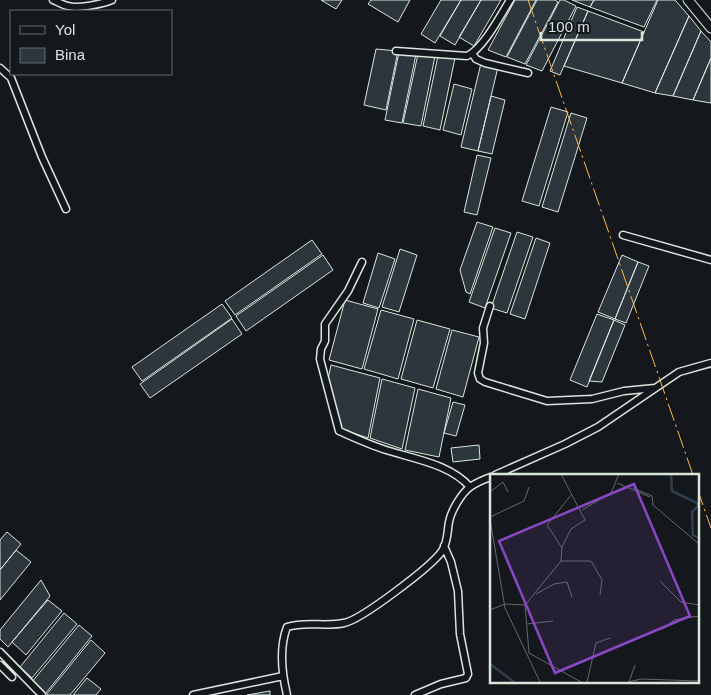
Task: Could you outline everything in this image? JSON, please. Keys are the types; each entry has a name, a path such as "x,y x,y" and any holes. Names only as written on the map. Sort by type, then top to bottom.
{"street":[{"path":"53,0 68,6 77,7 105,3 112,0"},
{"path":"396,51 467,56 472,53 487,35 510,0"},
{"path":"688,0 711,28"},
{"path":"472,53 476,59 485,63 528,73"},
{"path":"0,68 11,78 42,156 66,209"},
{"path":"623,235 711,260"},
{"path":"362,262 348,291 324,324 325,340 321,349 320,359 339,431 366,443 434,464 464,480 470,487"},
{"path":"490,306 483,328 484,343 478,373 480,379 485,382 547,401 592,399 624,391 655,388"},
{"path":"497,474 598,427 679,372 711,363"},
{"path":"287,695 283,676 283,650 284,634 287,627 295,624 345,623 368,612 430,563 441,552 448,538 449,521 459,501 470,487 490,477"},
{"path":"415,695 441,684 466,678 468,674 460,634 458,591 451,562 444,546"},
{"path":"0,652 42,695"},
{"path":"0,665 12,677"},
{"path":"193,695 283,676"}],"building":[{"path":"321,0 342,0 336,9"},
{"path":"371,0 410,0 398,22 368,4"},
{"path":"441,0 461,0 435,43 421,34"},
{"path":"461,0 481,0 455,45 440,36"},
{"path":"481,0 501,0 474,46 459,37"},
{"path":"515,0 536,0 506,57 488,50"},
{"path":"537,0 555,0 558,2 525,64 507,57"},
{"path":"560,0 576,6 542,71 526,65"},
{"path":"572,0 594,0 590,7"},
{"path":"594,0 657,0 644,27 590,7"},
{"path":"658,0 675,0 689,16 655,93 622,83"},
{"path":"577,7 588,11 560,75 550,71"},
{"path":"588,11 644,32 622,83 564,66"},
{"path":"689,16 701,31 673,96 655,93"},
{"path":"701,31 711,42 711,58 693,100 673,96"},
{"path":"376,49 398,51 386,110 364,105"},
{"path":"399,52 416,54 402,123 385,120"},
{"path":"418,54 435,56 421,126 403,123"},
{"path":"438,56 455,58 440,130 423,126"},
{"path":"711,58 711,103 693,100"},
{"path":"481,63 498,67 478,151 461,147"},
{"path":"454,84 472,89 461,135 443,130"},
{"path":"491,96 505,100 492,154 478,151"},
{"path":"551,107 568,112 539,206 522,201"},
{"path":"571,113 587,118 558,212 542,207"},
{"path":"477,155 491,158 477,215 464,212"},
{"path":"477,222 493,227 470,294 466,292 460,270"},
{"path":"495,228 511,233 485,308 469,302"},
{"path":"517,232 533,237 507,313 491,308"},
{"path":"536,238 550,243 525,319 510,314"},
{"path":"312,240 322,254 235,315 225,301"},
{"path":"400,249 417,255 399,312 382,307"},
{"path":"378,253 395,259 379,308 363,303"},
{"path":"323,255 333,270 246,331 236,316"},
{"path":"622,255 638,262 615,319 598,312"},
{"path":"638,262 649,266 626,323 615,319"},
{"path":"345,300 378,309 362,369 329,360"},
{"path":"222,304 232,318 142,381 132,367"},
{"path":"381,310 414,319 398,379 364,369"},
{"path":"597,314 614,320 587,387 570,380"},
{"path":"232,319 242,334 150,398 140,384"},
{"path":"417,320 450,329 433,388 401,379"},
{"path":"614,320 625,325 602,382 589,381"},
{"path":"452,330 479,337 463,397 436,389"},
{"path":"331,365 380,378 368,438 341,429 327,384"},
{"path":"382,379 415,388 402,449 370,438"},
{"path":"418,389 451,398 439,457 405,450"},
{"path":"453,402 465,405 456,436 444,433"},
{"path":"479,445 480,459 453,462 451,448"},
{"path":"7,532 21,544 0,570 0,540"},
{"path":"16,550 31,562 0,600 0,570"},
{"path":"41,580 50,596 8,647 0,639 0,630"},
{"path":"48,600 62,611 26,655 12,642"},
{"path":"64,613 77,624 32,678 20,667"},
{"path":"79,625 92,636 45,694 31,683"},
{"path":"91,640 105,653 70,695 46,695"},
{"path":"87,678 101,689 96,695 73,695"},
{"path":"270,691 270,695 247,695"}],"power":[{"path":"528,0 693,474"},
{"path":"698,491 711,528"}]}
